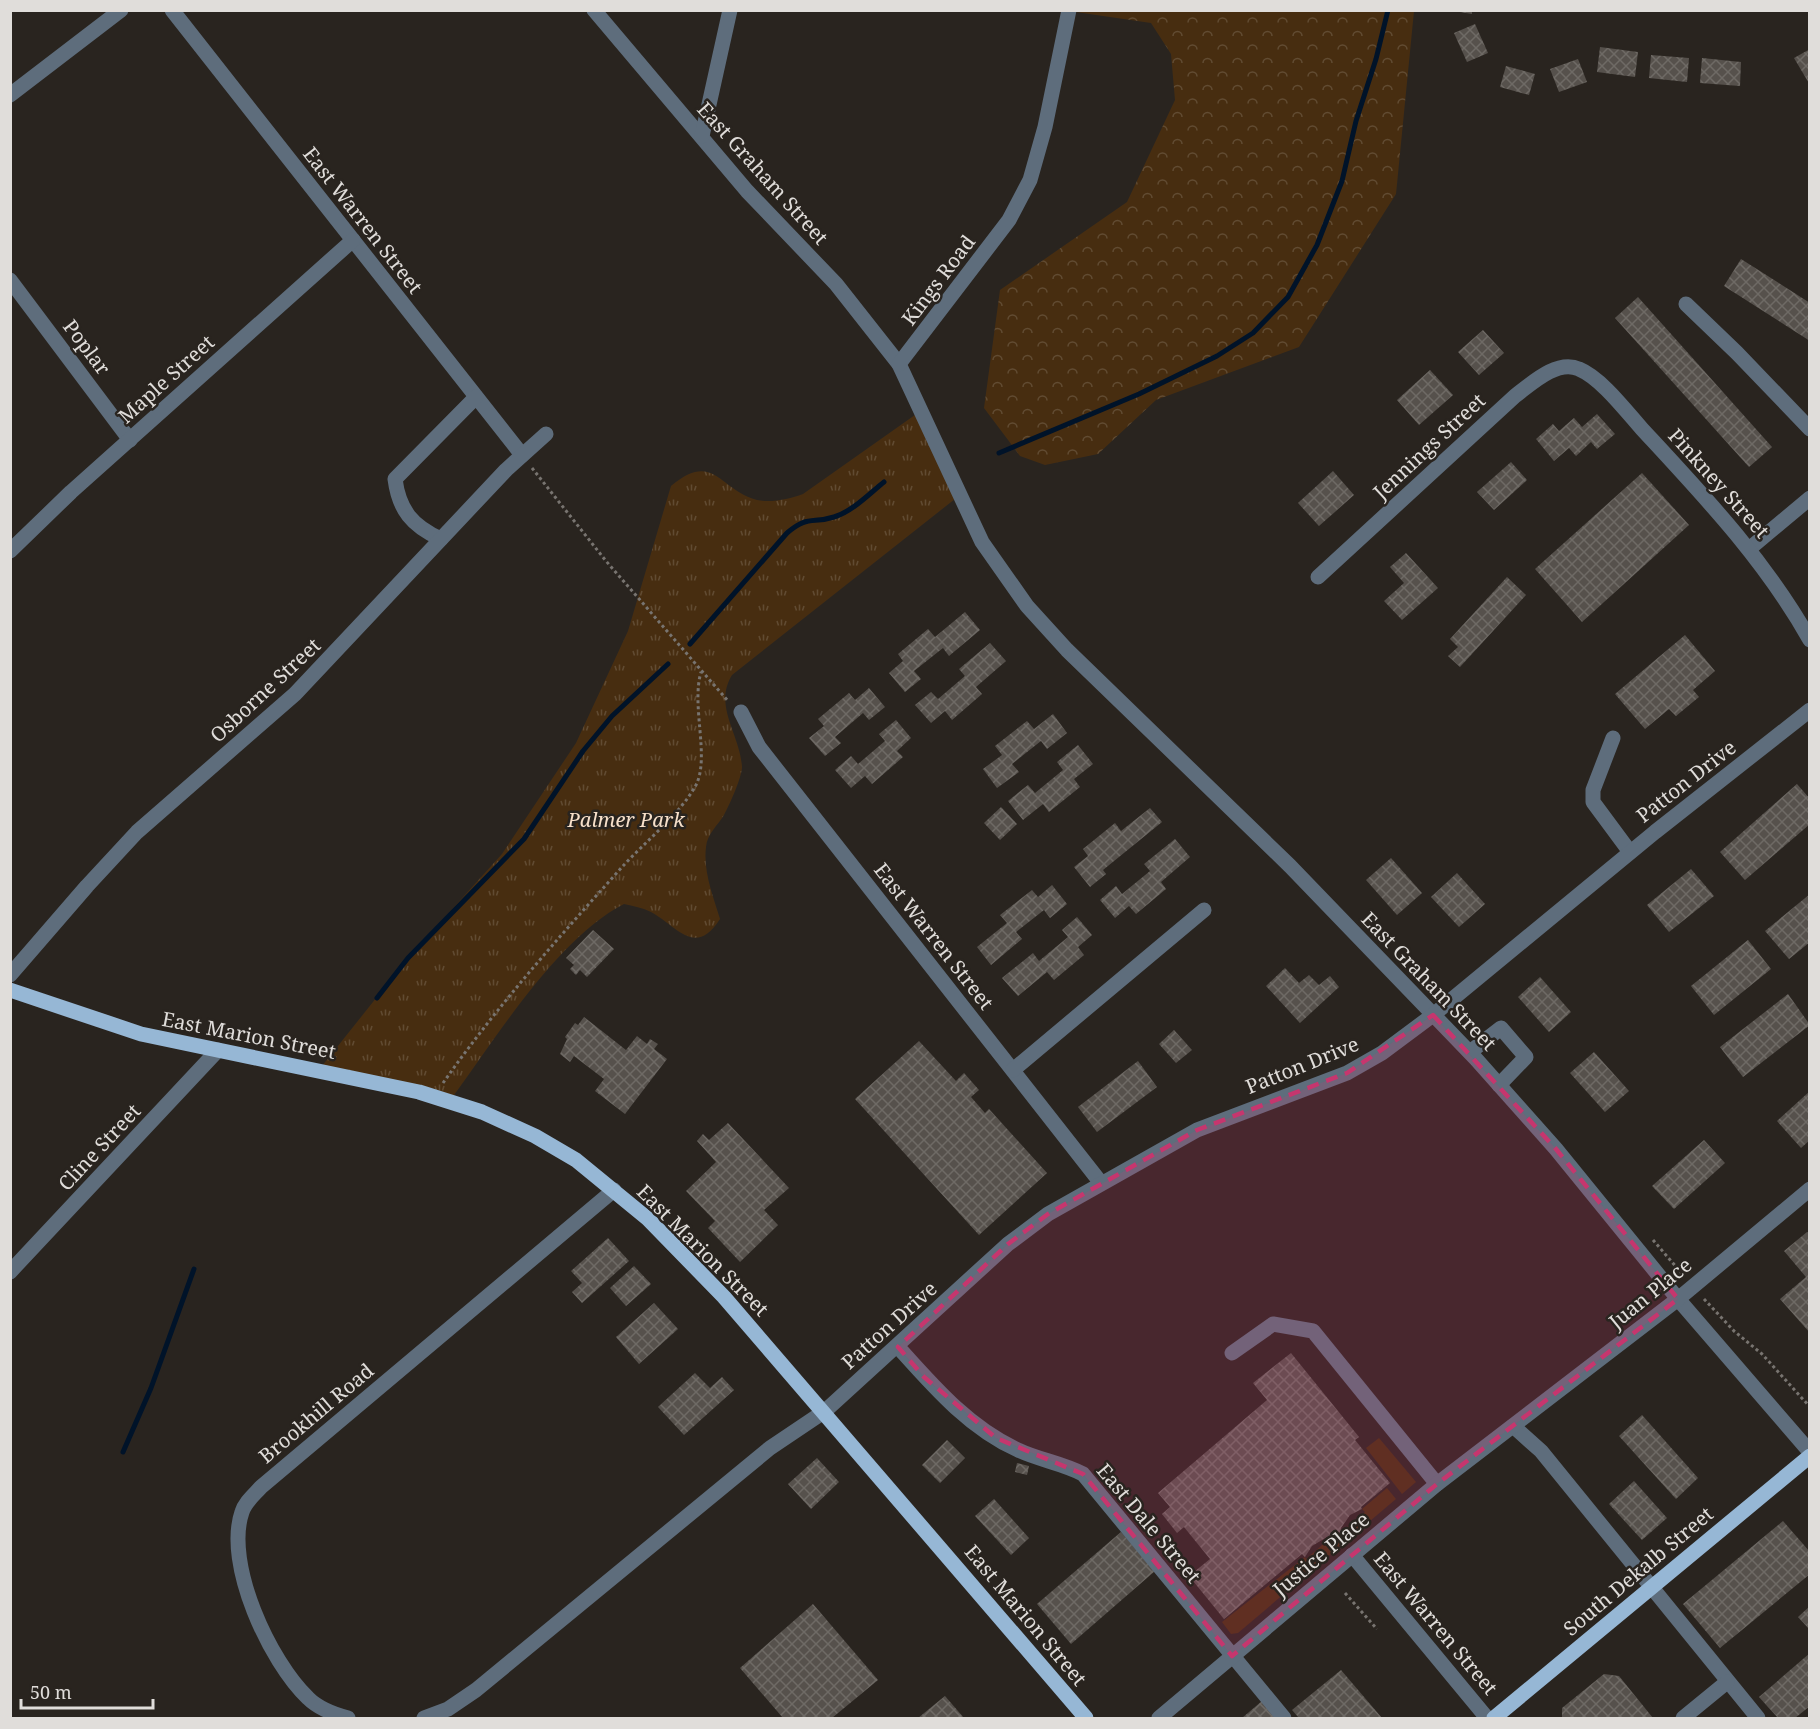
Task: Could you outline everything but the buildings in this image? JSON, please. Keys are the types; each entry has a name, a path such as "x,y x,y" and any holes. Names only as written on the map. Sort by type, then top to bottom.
{"main road":[{"name":"East Marion Street","path":"10,990 141,1034 357,1078 433,1097 482,1112 535,1136 576,1160 648,1219 716,1289 825,1411 1086,1719"},
{"name":"South Dekalb Street","path":"1494,1719 1809,1454"}],"street":[{"path":"10,95 121,10"},
{"name":"East Warren Street","path":"172,10 522,455"},
{"name":"East Graham Street","path":"594,10 747,191 836,284 899,364 994,562 1027,606 1067,650 1290,866 1470,1052 1556,1149 1678,1299 1809,1454"},
{"path":"702,136 730,10"},
{"name":"Kings Road","path":"899,364 1010,220 1030,180 1045,127 1069,10"},
{"name":"Maple Street","path":"10,551 353,240"},
{"name":"Poplar","path":"10,280 130,440"},
{"path":"1686,304 1737,353 1809,429"},
{"name":"Jennings Street","path":"1318,577 1515,396 1545,374 1567,366 1580,369"},
{"name":"Pinkney Street","path":"1580,369 1605,389 1749,549 1792,608 1809,640"},
{"path":"441,538 420,530 398,501 395,479 476,397"},
{"name":"Osborne Street","path":"10,975 137,832 295,694 441,538 522,455 546,434"},
{"path":"1749,549 1809,498"},
{"name":"Patton Drive","path":"825,1411 898,1347 1008,1244 1048,1214 1197,1130 1347,1073 1382,1053 1433,1015 1630,852 1809,710"},
{"name":"East Warren Street","path":"741,712 759,747 1101,1183"},
{"path":"1612,738 1593,790 1593,802 1630,852"},
{"path":"1013,1070 1204,910"},
{"path":"1470,1052 1501,1028 1527,1057 1499,1084"},
{"name":"Cline Street","path":"10,1272 218,1050"},
{"name":"Juan Place","path":"1513,1426 1678,1299 1809,1189"},
{"name":"Brookhill Road","path":"348,1719 330,1714 309,1700 278,1660 250,1600 244,1578 239,1552 242,1511 261,1487 614,1190"},
{"path":"1232,1353 1273,1323 1313,1331 1437,1484"},
{"name":"East Dale Street","path":"898,1347 946,1399 996,1438 1027,1454 1067,1465 1083,1474 1284,1719"},
{"path":"424,1719 448,1709 476,1690 770,1448 825,1411"},
{"path":"1513,1426 1541,1451 1758,1719"},
{"name":"Justice Place","path":"1159,1719 1437,1484 1513,1426"},
{"name":"East Warren Street","path":"1352,1555 1487,1719"},
{"path":"1683,1719 1728,1682"}],"path":[{"path":"522,455 606,561 723,698 741,712"},
{"path":"433,1097 482,1027 616,874 686,800 696,784 701,768 697,705 701,672"},
{"path":"1650,1237 1717,1314 1770,1362 1809,1407"},
{"path":"1345,1593 1377,1629"}],"highlighted area":[{"path":"1433,1015 1556,1149 1678,1299 1437,1484 1232,1656 1083,1474 996,1438 924,1377 898,1347 1008,1244 1048,1214 1197,1130 1347,1073"}],"green space":[{"path":"1069,11 1414,11 1396,194 1299,347 1156,400 1098,454 1045,465 1020,456 984,408 1000,290 1127,202 1175,100 1171,54 1151,23"},
{"name":"Palmer Park","path":"922,410 960,495 732,675 727,686 726,709 742,767 729,805 707,842 705,856 707,874 720,919 711,930 694,938 678,931 651,912 624,904 599,920 574,941 528,993 449,1102 318,1071 408,958 502,854 576,743 628,631 671,486 685,476 707,472 744,495 757,500 774,501 798,496"},
{"path":"1379,1438 1416,1482 1402,1494 1366,1448"},
{"path":"1387,1488 1396,1499 1238,1633 1231,1634 1222,1622 1329,1539 1331,1541 1365,1512 1362,1509"}],"waterway":[{"path":"999,453 1139,394 1217,356 1253,333 1288,297 1317,245 1342,181 1356,121 1376,59 1388,10"},
{"path":"690,644 794,527 848,511 884,482"},
{"path":"377,998 408,958 524,839 583,751 612,716 668,664"},
{"path":"123,1452 151,1388 194,1269"}]}
